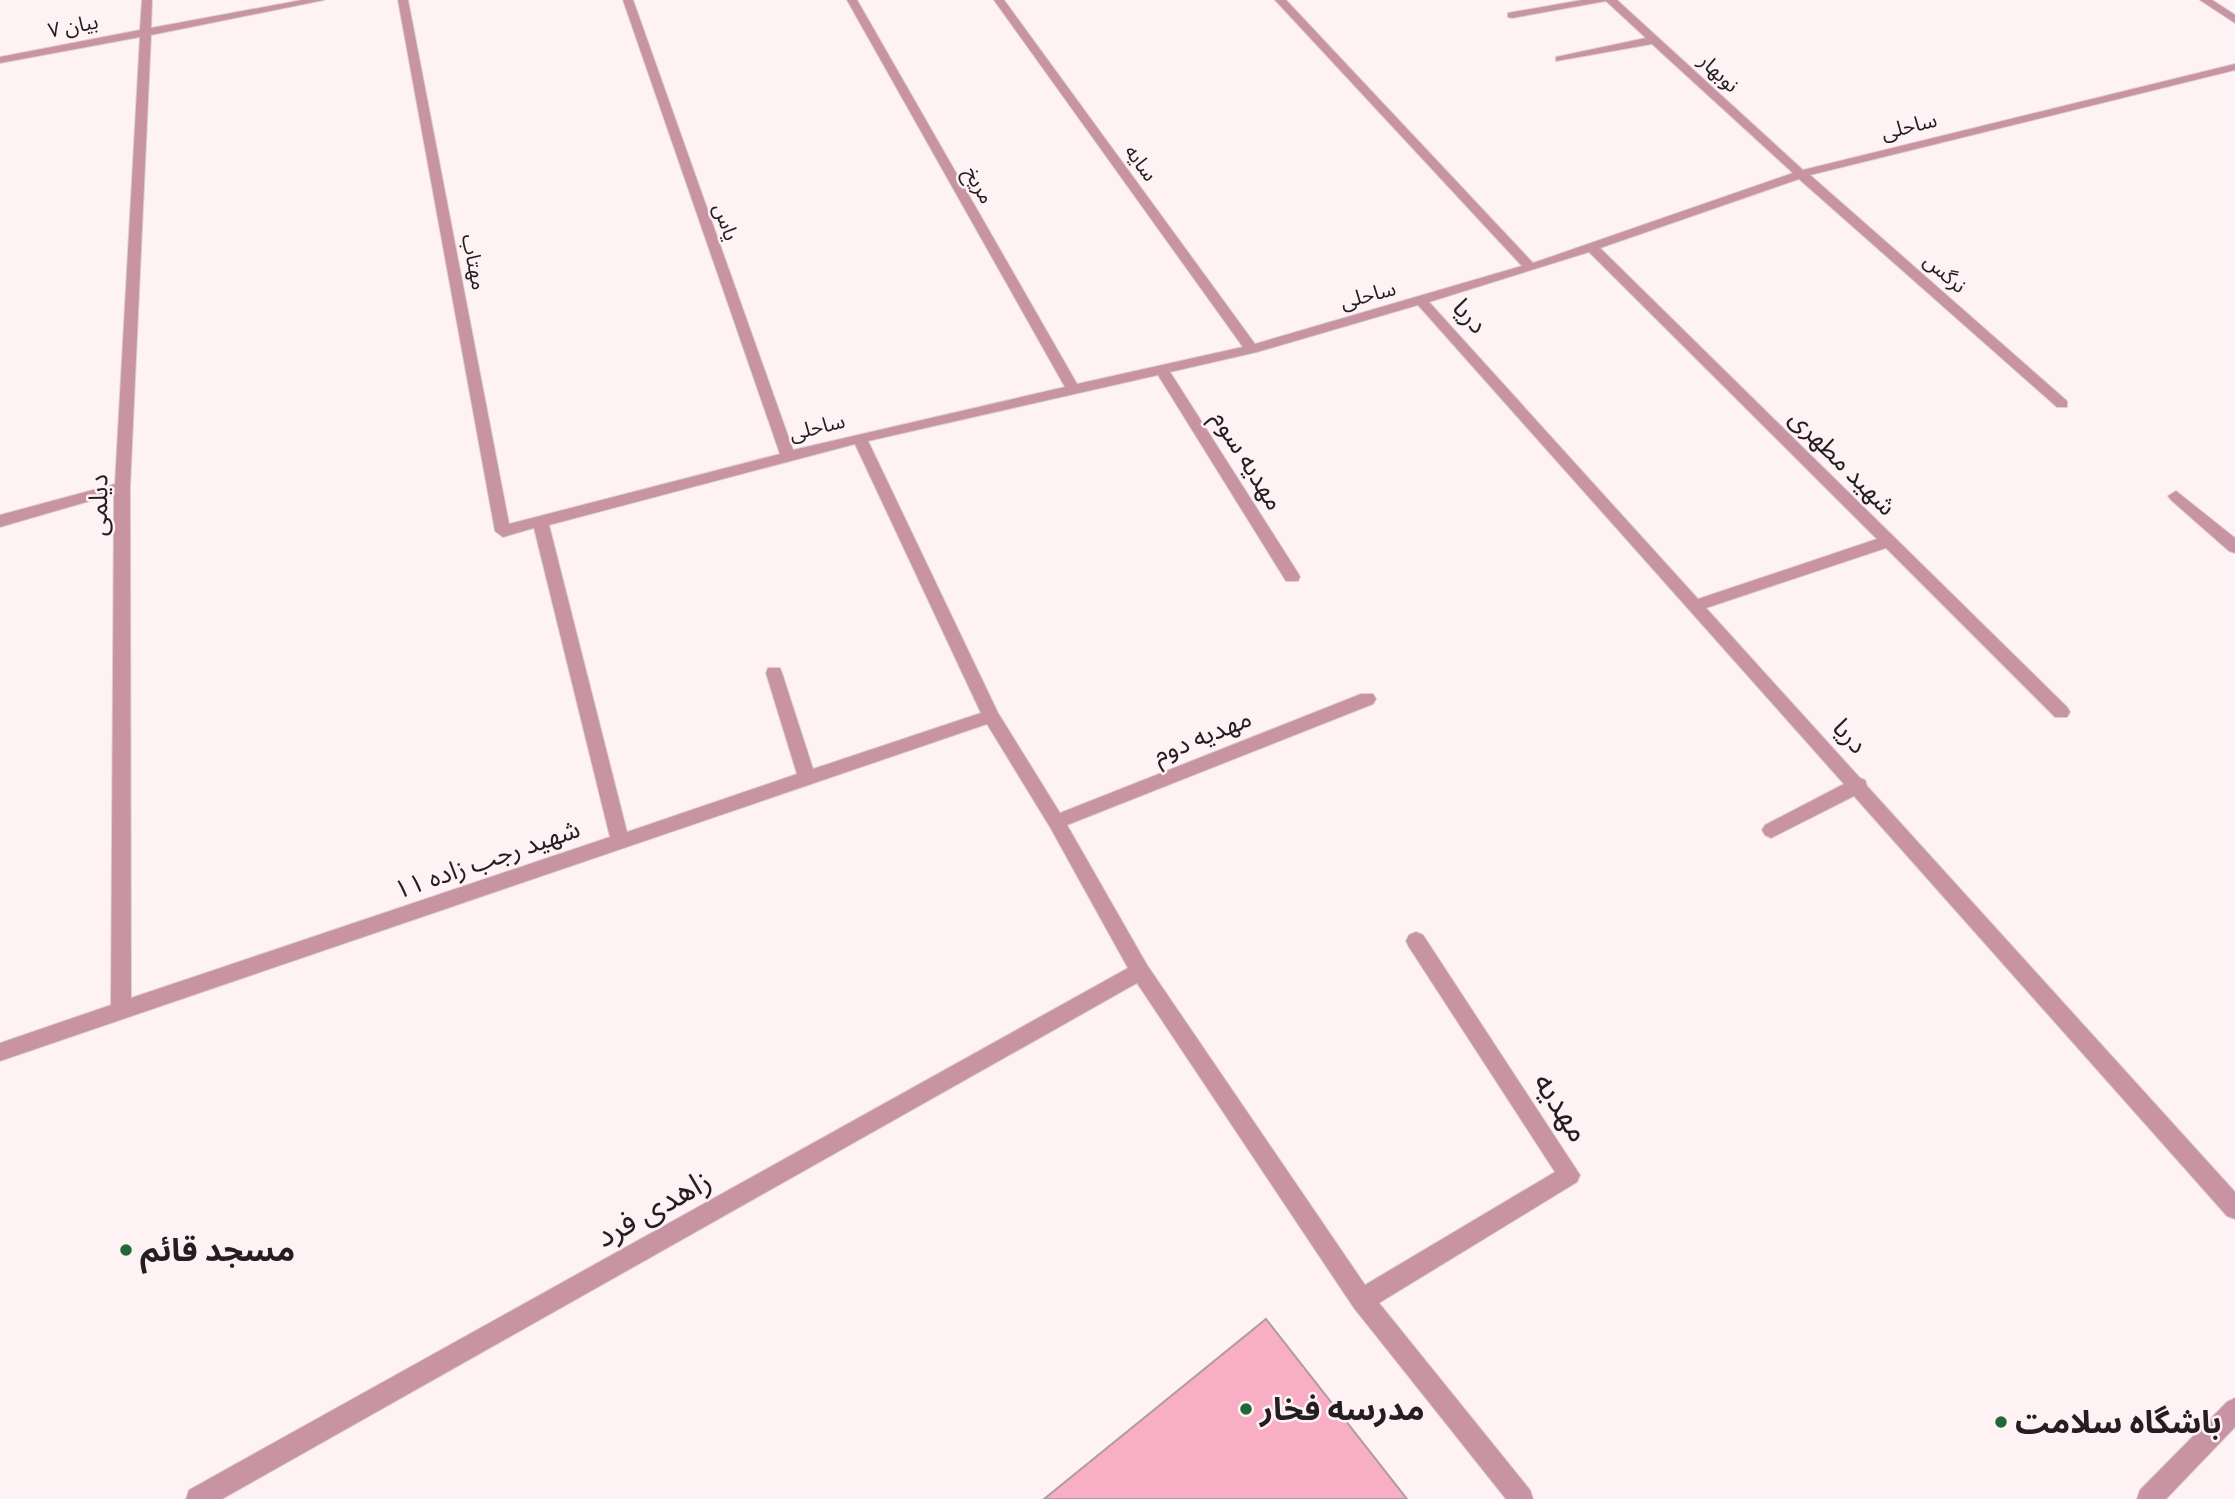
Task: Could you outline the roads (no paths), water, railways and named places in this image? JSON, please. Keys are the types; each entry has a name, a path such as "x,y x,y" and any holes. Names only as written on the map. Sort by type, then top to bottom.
{"street":[{"name":"دیلمی","path":"121,1012 122,487 146,0"},
{"name":"بیان ۷","path":"0,60 319,0"},
{"name":"مهتاب","path":"403,0 503,531"},
{"name":"یاس","path":"628,0 788,456"},
{"name":"مریخ","path":"852,0 1073,389"},
{"name":"سایه","path":"999,0 1252,349"},
{"path":"1280,0 1531,268"},
{"path":"1512,15 1601,0"},
{"name":"نوبهار","path":"1611,0 1801,174"},
{"path":"2205,0 2235,20"},
{"path":"1560,59 1654,40"},
{"name":"ساحلی","path":"503,531 859,438 1252,349 1422,302 1531,268 1801,174 2235,67"},
{"name":"نرگس","path":"1801,174 2062,404"},
{"name":"شهید مطهری","path":"1591,247 2062,712"},
{"name":"دریا","path":"1422,302 2235,1208"},
{"name":"مهدیه سوم","path":"1162,370 1292,577"},
{"path":"859,438 991,716 1056,822 1140,971 1362,1300 1521,1499"},
{"path":"0,521 122,487"},
{"path":"2176,496 2235,547"},
{"path":"540,521 620,842"},
{"path":"1694,606 1889,541"},
{"path":"774,673 807,779"},
{"name":"مهدیه دوم","path":"1056,822 1367,699"},
{"name":"شهید رجب زاده ۱۱","path":"0,1052 991,716"},
{"path":"1771,830 1858,785"},
{"name":"مهدیه","path":"1362,1300 1569,1175 1416,941"},
{"name":"زاهدی فرد","path":"198,1499 1140,971"},
{"path":"2149,1499 2235,1410"}],"place":[{"name":"مسجد قائم","path":"126,1250"},
{"name":"مدرسه فخار","path":"1246,1409"},
{"name":"باشگاه سلامت","path":"2001,1422"}]}
